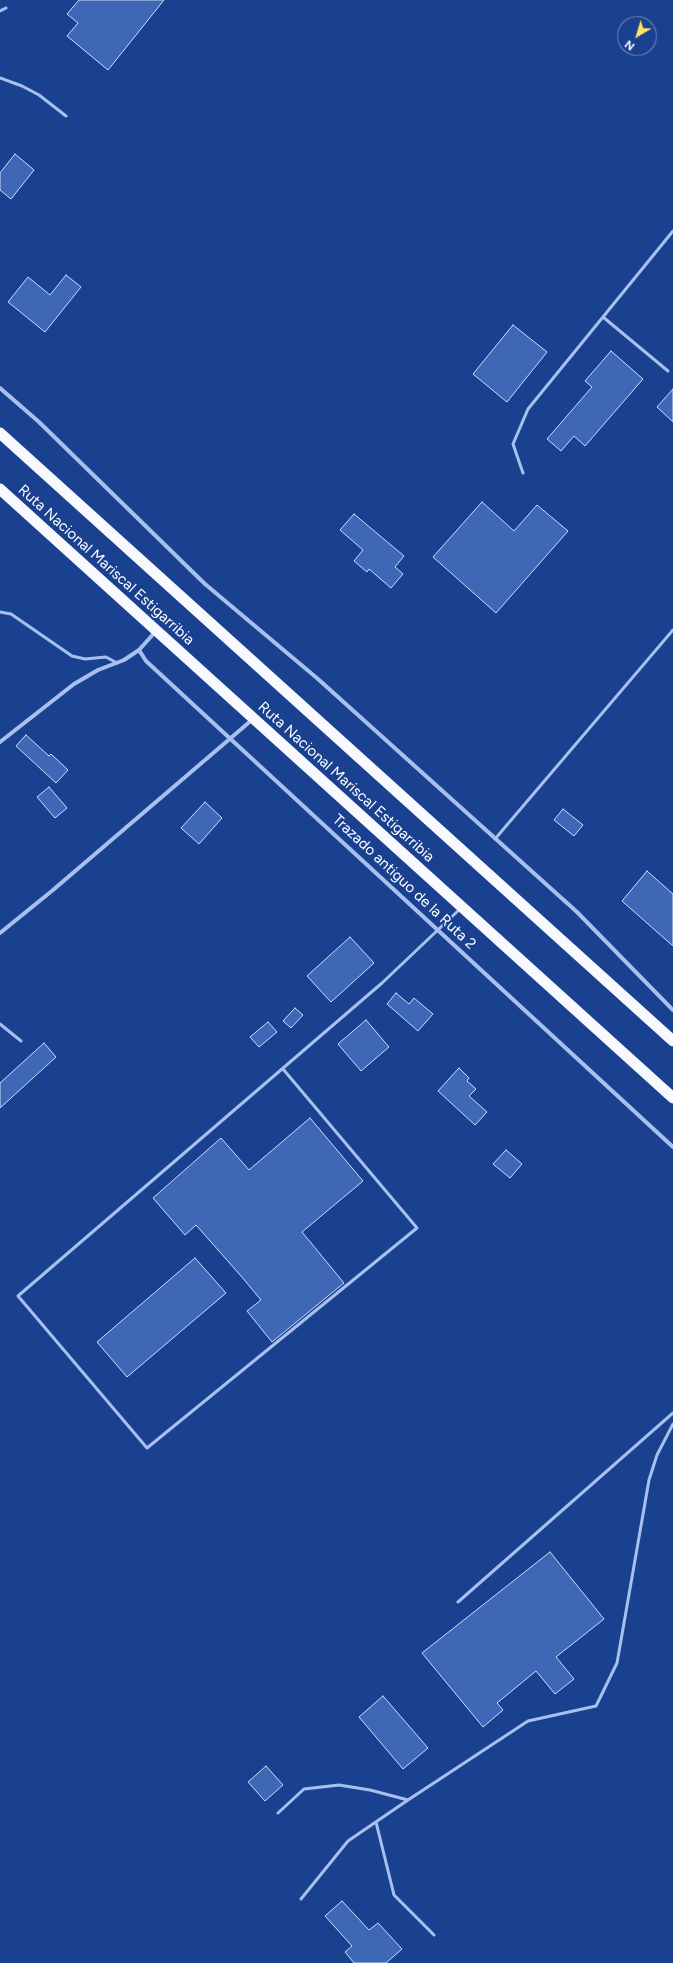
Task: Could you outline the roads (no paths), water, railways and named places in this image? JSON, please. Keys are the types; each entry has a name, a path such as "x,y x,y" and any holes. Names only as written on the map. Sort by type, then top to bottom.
{"highway":[{"name":"Ruta Nacional Mariscal Estigarribia","path":"0,433 673,1041"},
{"name":"Ruta Nacional Mariscal Estigarribia","path":"0,489 673,1098"}],"street":[{"path":"0,388 39,422 205,584 318,679 577,912 673,1010"},
{"path":"0,742 74,684 98,670 124,660 139,650 156,631"},
{"name":"Trazado antiguo de la Ruta 2","path":"139,650 146,661 673,1147"},
{"path":"0,933 53,890 253,719"}],"lane":[{"path":"0,11 6,8"},
{"path":"0,78 22,86 39,95 66,116"},
{"path":"523,473 513,444 528,409 673,231"},
{"path":"603,317 668,371"},
{"path":"0,608 2,612 11,614 72,656 85,659 106,657 117,663"},
{"path":"495,839 673,630"},
{"path":"283,1069 417,1228 147,1448 18,1296 382,983 462,907"},
{"path":"0,1024 21,1042"},
{"path":"458,1602 673,1413"},
{"path":"301,1900 348,1841 528,1721 596,1706 617,1663 648,1480 657,1455 673,1424"},
{"path":"278,1813 304,1789 339,1785 370,1790 408,1800"},
{"path":"376,1822 394,1895 434,1935"}]}
